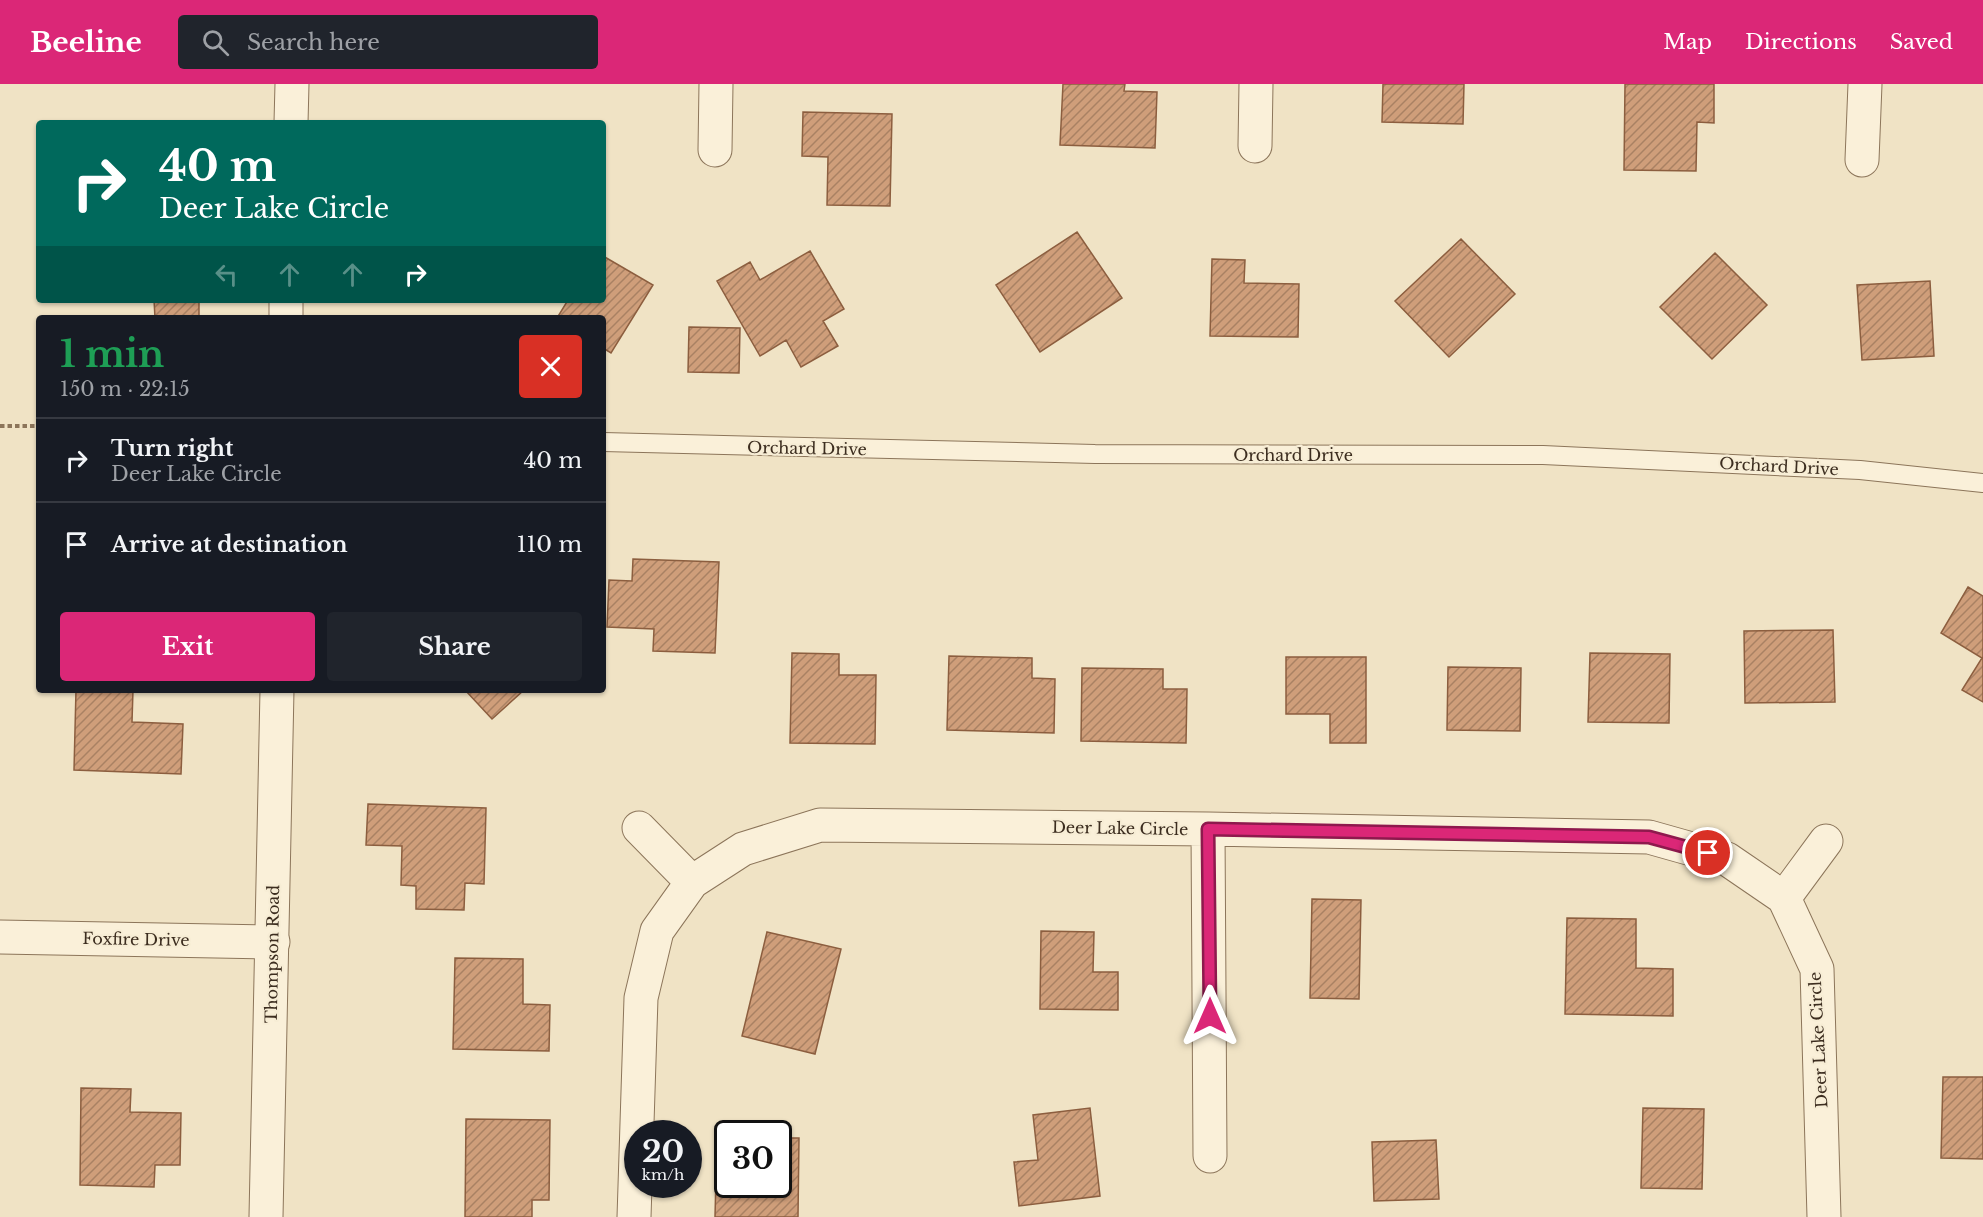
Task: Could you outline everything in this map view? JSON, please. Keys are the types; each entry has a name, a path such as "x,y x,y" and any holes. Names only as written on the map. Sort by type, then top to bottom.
{"street":[{"path":"291,120 292,84"},
{"path":"715,150 716,84"},
{"path":"1255,146 1256,84"},
{"path":"1862,160 1865,84"},
{"name":"Thompson Road","path":"266,1217 278,693"},
{"name":"Deer Lake Circle","path":"634,1217 641,998 657,931 692,882 742,849 820,825 1649,837 1727,858 1784,898 1817,969 1824,1217"},
{"path":"639,828 692,882"},
{"path":"1208,829 1210,1156"},
{"path":"1784,898 1826,841"},
{"name":"Foxfire Drive","path":"0,937 273,942"}],"lane":[{"name":"Orchard Drive","path":"606,441 1095,454 1543,455 1860,470 1983,483"}],"path":[{"path":"0,426 36,426"}],"building":[{"path":"1063,84 1125,84 1124,91 1157,92 1155,148 1060,145"},
{"path":"1383,84 1464,84 1463,124 1382,122"},
{"path":"1625,84 1714,84 1714,123 1697,122 1696,171 1624,170"},
{"path":"803,112 892,114 890,206 827,205 828,157 802,156"},
{"path":"1077,232 1122,298 1040,352 996,285"},
{"path":"1461,239 1515,294 1449,357 1395,301"},
{"path":"810,251 844,309 823,321 838,346 801,367 786,340 760,356 717,281 750,262 760,280"},
{"path":"1715,253 1767,305 1712,359 1660,307"},
{"path":"606,258 653,285 611,353 606,350 606,315 559,315 566,303 606,303"},
{"path":"1212,259 1245,260 1244,283 1299,284 1298,337 1210,336"},
{"path":"1930,281 1934,356 1862,360 1857,285"},
{"path":"154,303 199,303 199,315 155,315"},
{"path":"689,327 740,328 739,373 688,372"},
{"path":"633,559 719,562 715,653 653,651 654,629 607,627 609,580 632,581"},
{"path":"1968,587 1983,596 1983,702 1962,690 1982,658 1941,633"},
{"path":"1833,630 1835,702 1745,703 1744,631"},
{"path":"792,653 839,654 839,675 876,675 875,744 790,743"},
{"path":"1590,653 1670,654 1669,723 1588,722"},
{"path":"949,656 1032,658 1032,678 1055,679 1054,733 947,730"},
{"path":"1286,657 1366,657 1366,743 1330,743 1330,714 1286,714"},
{"path":"1448,667 1521,668 1520,731 1447,730"},
{"path":"1082,668 1163,669 1163,689 1187,689 1186,743 1081,741"},
{"path":"76,693 133,693 132,722 183,724 181,774 74,770"},
{"path":"468,693 521,693 492,719"},
{"path":"368,804 486,808 484,884 465,883 464,910 416,909 416,886 401,885 402,846 366,845"},
{"path":"1312,899 1361,900 1359,999 1310,998"},
{"path":"1567,918 1636,919 1636,968 1673,969 1673,1016 1565,1014"},
{"path":"1041,931 1094,932 1093,972 1118,972 1118,1010 1040,1009"},
{"path":"767,932 841,949 815,1054 742,1036"},
{"path":"455,958 523,959 523,1004 550,1005 549,1051 453,1049"},
{"path":"1943,1077 1983,1077 1983,1159 1941,1158"},
{"path":"81,1088 131,1089 130,1112 181,1113 180,1165 155,1165 154,1187 80,1185"},
{"path":"1090,1108 1100,1196 1019,1206 1014,1162 1038,1160 1033,1115"},
{"path":"1643,1108 1704,1109 1702,1189 1641,1188"},
{"path":"466,1119 550,1120 549,1200 532,1200 532,1217 465,1217"},
{"path":"792,1138 799,1138 798,1217 715,1217 715,1198 792,1198"},
{"path":"1436,1140 1439,1199 1374,1201 1372,1142"}],"route":[{"path":"1210,1016 1208,829 1649,837 1708,853"}]}
